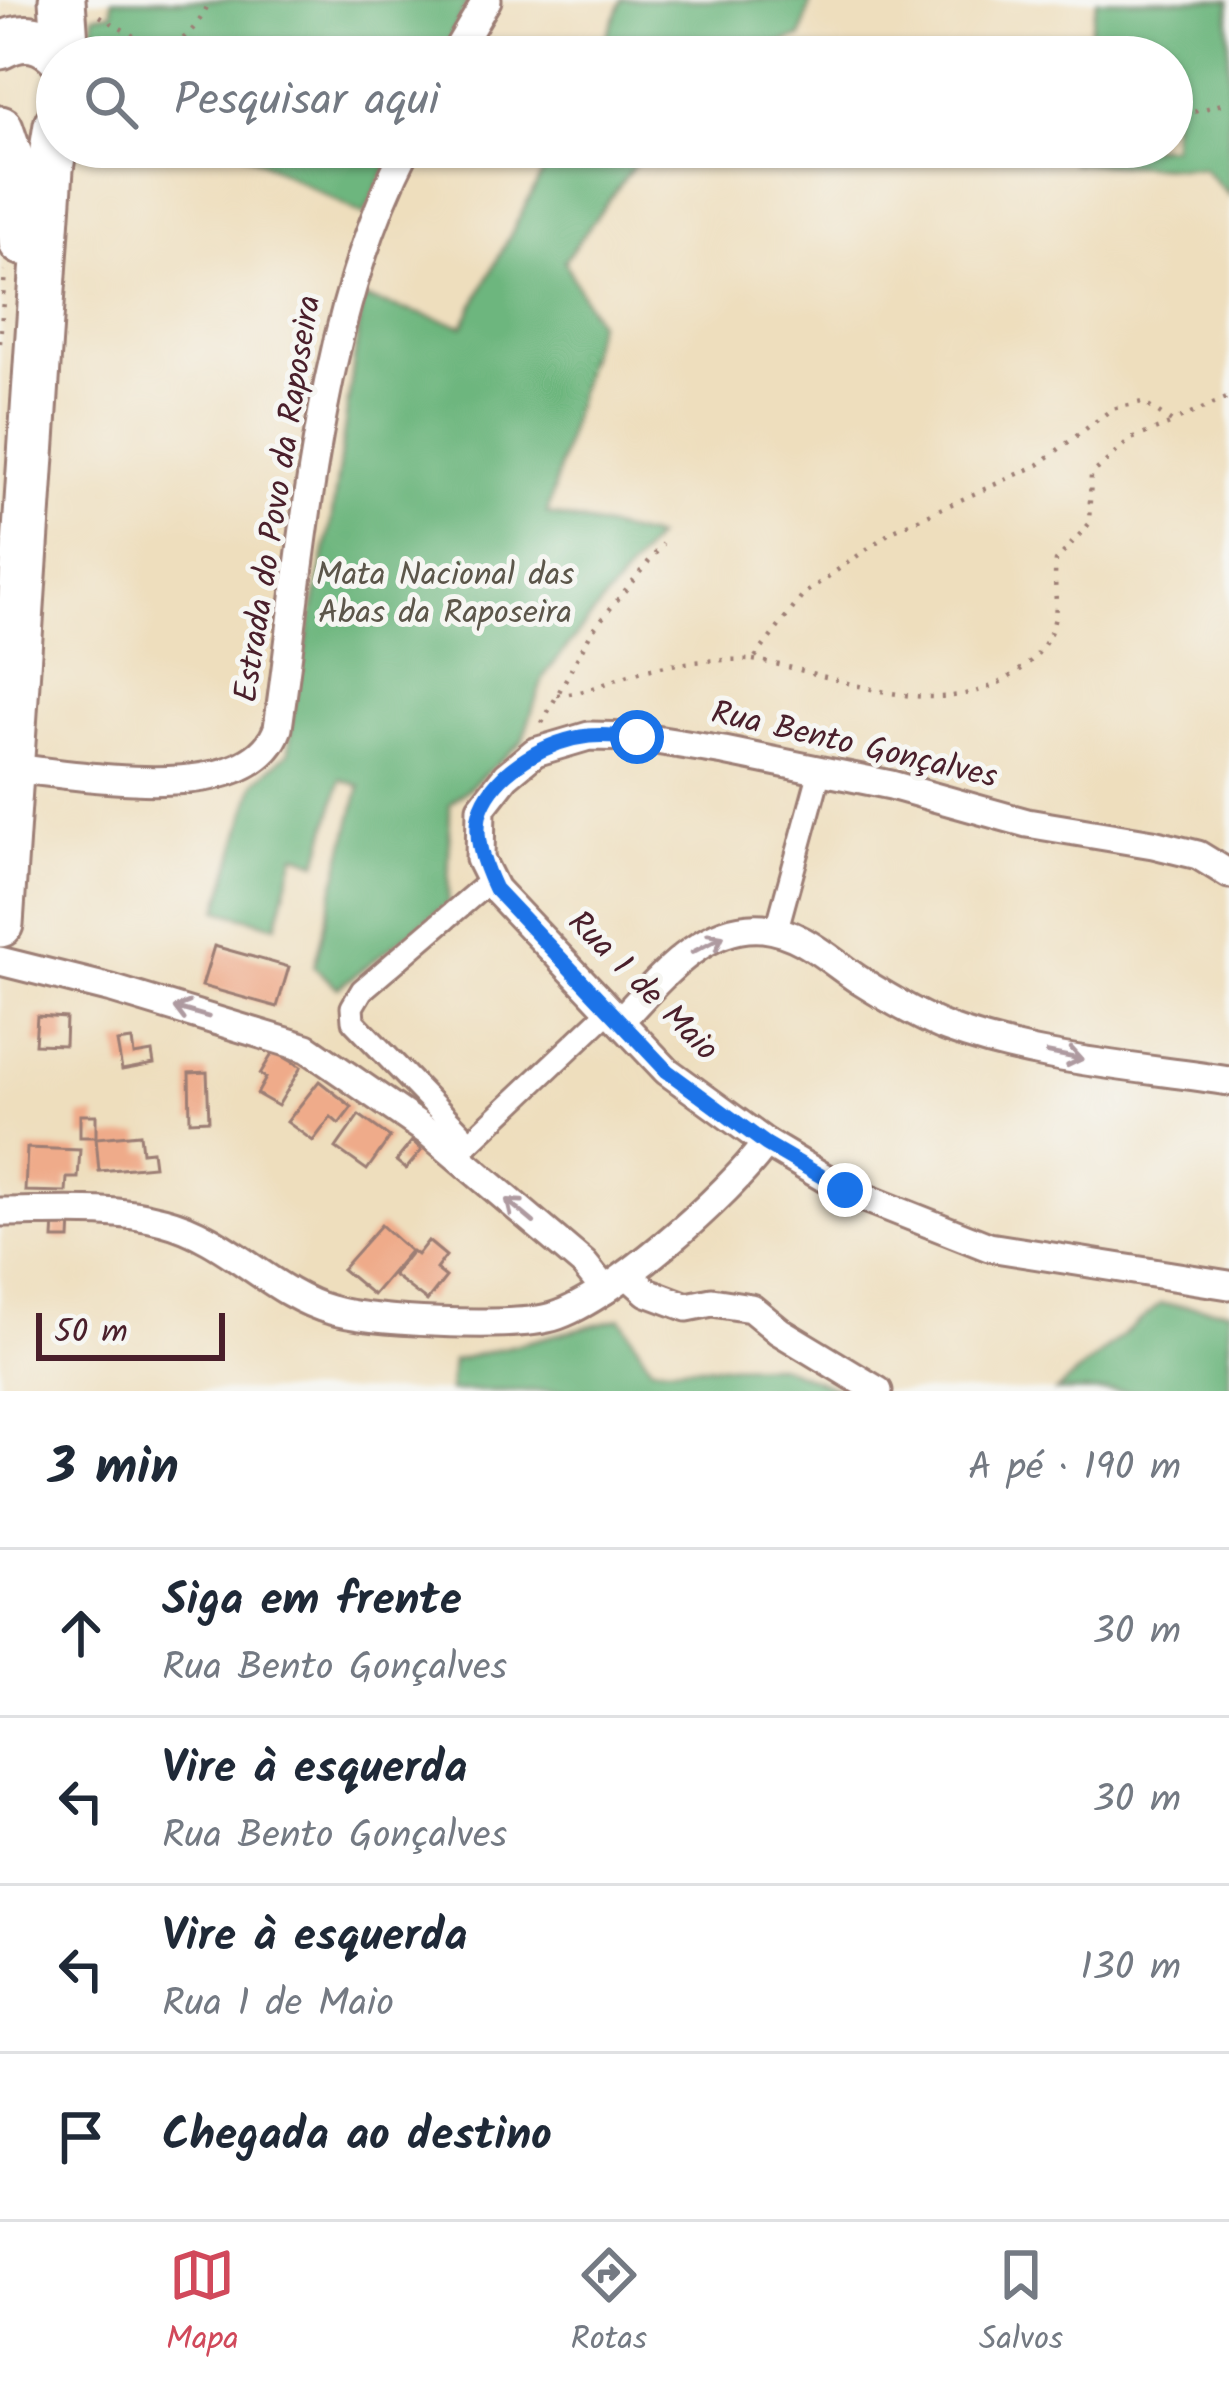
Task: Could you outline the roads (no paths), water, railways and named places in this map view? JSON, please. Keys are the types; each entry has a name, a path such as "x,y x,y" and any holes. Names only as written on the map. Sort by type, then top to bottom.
{"main road":[{"path":"69,36 76,5"},
{"path":"0,119 18,127 36,126"},
{"path":"0,128 17,179 22,242 0,504"},
{"path":"0,923 50,168"}],"street":[{"path":"466,36 487,0"},
{"name":"Estrada do Povo da Raposeira","path":"10,768 176,782 247,766 271,750 348,292 398,168"},
{"name":"Rua Bento Gonçalves","path":"491,880 480,859 481,808 506,776 535,752 589,736 637,737 820,771 1028,823 1198,855 1229,874"},
{"path":"776,932 820,771"},
{"path":"491,880 362,990 352,1007 352,1021 462,1149 584,1264 616,1283 687,1307 712,1302 752,1308 779,1331 878,1391"},
{"name":"Rua 1 de Maio","path":"491,880 667,1071 766,1144 845,1190 989,1247 1229,1286"},
{"path":"462,1149 710,938 760,928 798,937 863,982 947,1028 1061,1056 1229,1081"},
{"path":"0,961 307,1048 427,1131 462,1149"},
{"path":"0,1211 104,1212 168,1222 217,1243 309,1301 350,1314 464,1322 532,1321 569,1311 616,1283 749,1168 766,1144"}],"park label":[{"name":"Mata Nacional das Abas da Raposeira","path":"445,595"}]}
